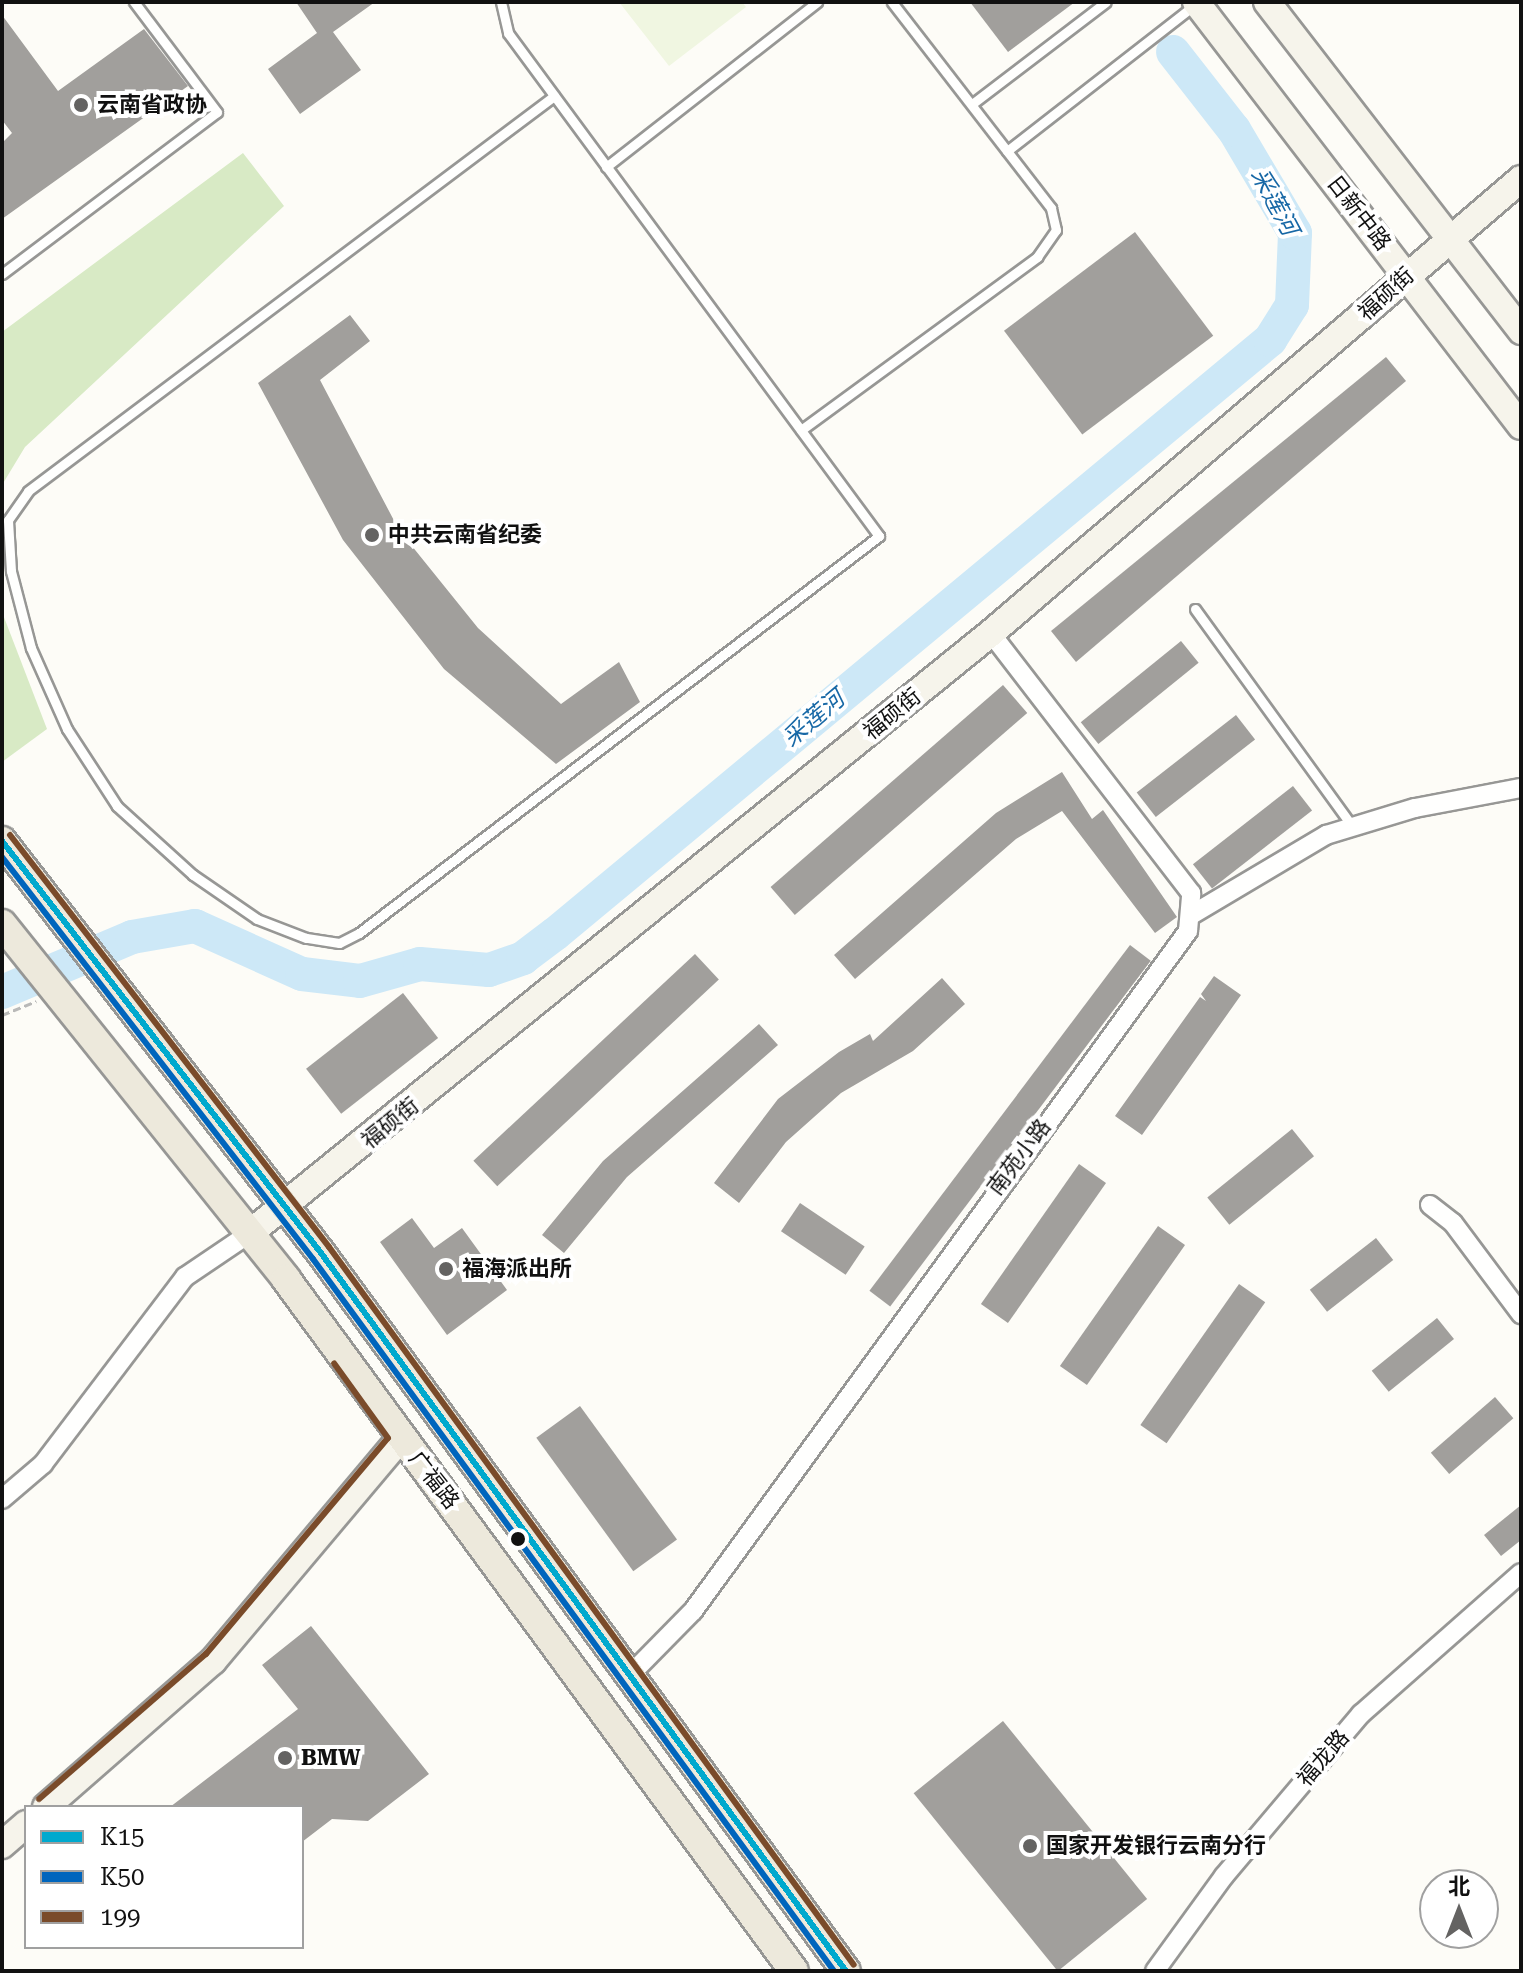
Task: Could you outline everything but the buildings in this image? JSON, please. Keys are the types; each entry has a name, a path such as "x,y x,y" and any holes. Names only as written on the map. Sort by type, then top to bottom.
{"main road":[{"name":"广福路","path":"2,841 285,1208 846,1971"},
{"name":"广福路","path":"2,924 60,1001 250,1233 794,1971"}],"street":[{"name":"日新中路","path":"1196,2 1521,426"},
{"path":"1267,2 1521,331"},
{"name":"福硕街","path":"250,1233 285,1208 991,633 1521,179"},
{"path":"991,633 1181,879 1193,914 1352,826 1521,788"},
{"name":"南苑小路","path":"630,1675 693,1611 1193,914"},
{"path":"1430,1205 1453,1223 1521,1314"},
{"path":"2,1499 43,1464 185,1277 250,1233"},
{"path":"48,1805 213,1661 401,1438"},
{"name":"福龙路","path":"1155,1971 1224,1876 1361,1714 1521,1573"},
{"path":"2,1845 24,1826"}],"lane":[{"path":"2,274 217,112 134,2"},
{"path":"501,2 508,33 879,536 359,933 339,943 257,919 193,875 117,806 67,729 31,648 11,571 8,520 20,500 554,96"},
{"path":"606,167 817,2"},
{"path":"801,430 1052,243 1051,208 892,2"},
{"path":"972,104 1106,2"},
{"path":"1007,151 1196,2"},
{"path":"1195,609 1352,826"}],"path":[{"path":"2,1015 60,1001"}],"green space":[{"path":"619,2 742,2 746,7 669,66"},
{"path":"243,153 284,206 25,447 2,485 2,332"},
{"path":"2,612 47,729 2,762"}],"waterway":[{"name":"采莲河","path":"2,992 132,937 195,926 302,974 360,981 420,964 489,970 523,958 555,934 1270,340 1292,305 1295,233 1234,130 1173,52"}],"transit line":[{"name":"199","path":"10,835 329,1247 854,1965"},
{"name":"K15","path":"2,841 321,1253 846,1971"},
{"name":"K50","path":"2,857 313,1259 834,1971"},
{"name":"199","path":"39,1799 206,1654 388,1438 334,1363"}],"place":[{"name":"云南省政协","path":"81,105"},
{"name":"中共云南省纪委","path":"372,535"},
{"name":"福海派出所","path":"446,1269"},
{"name":"BMW","path":"285,1758"},
{"name":"国家开发银行云南分行","path":"1030,1846"}]}
